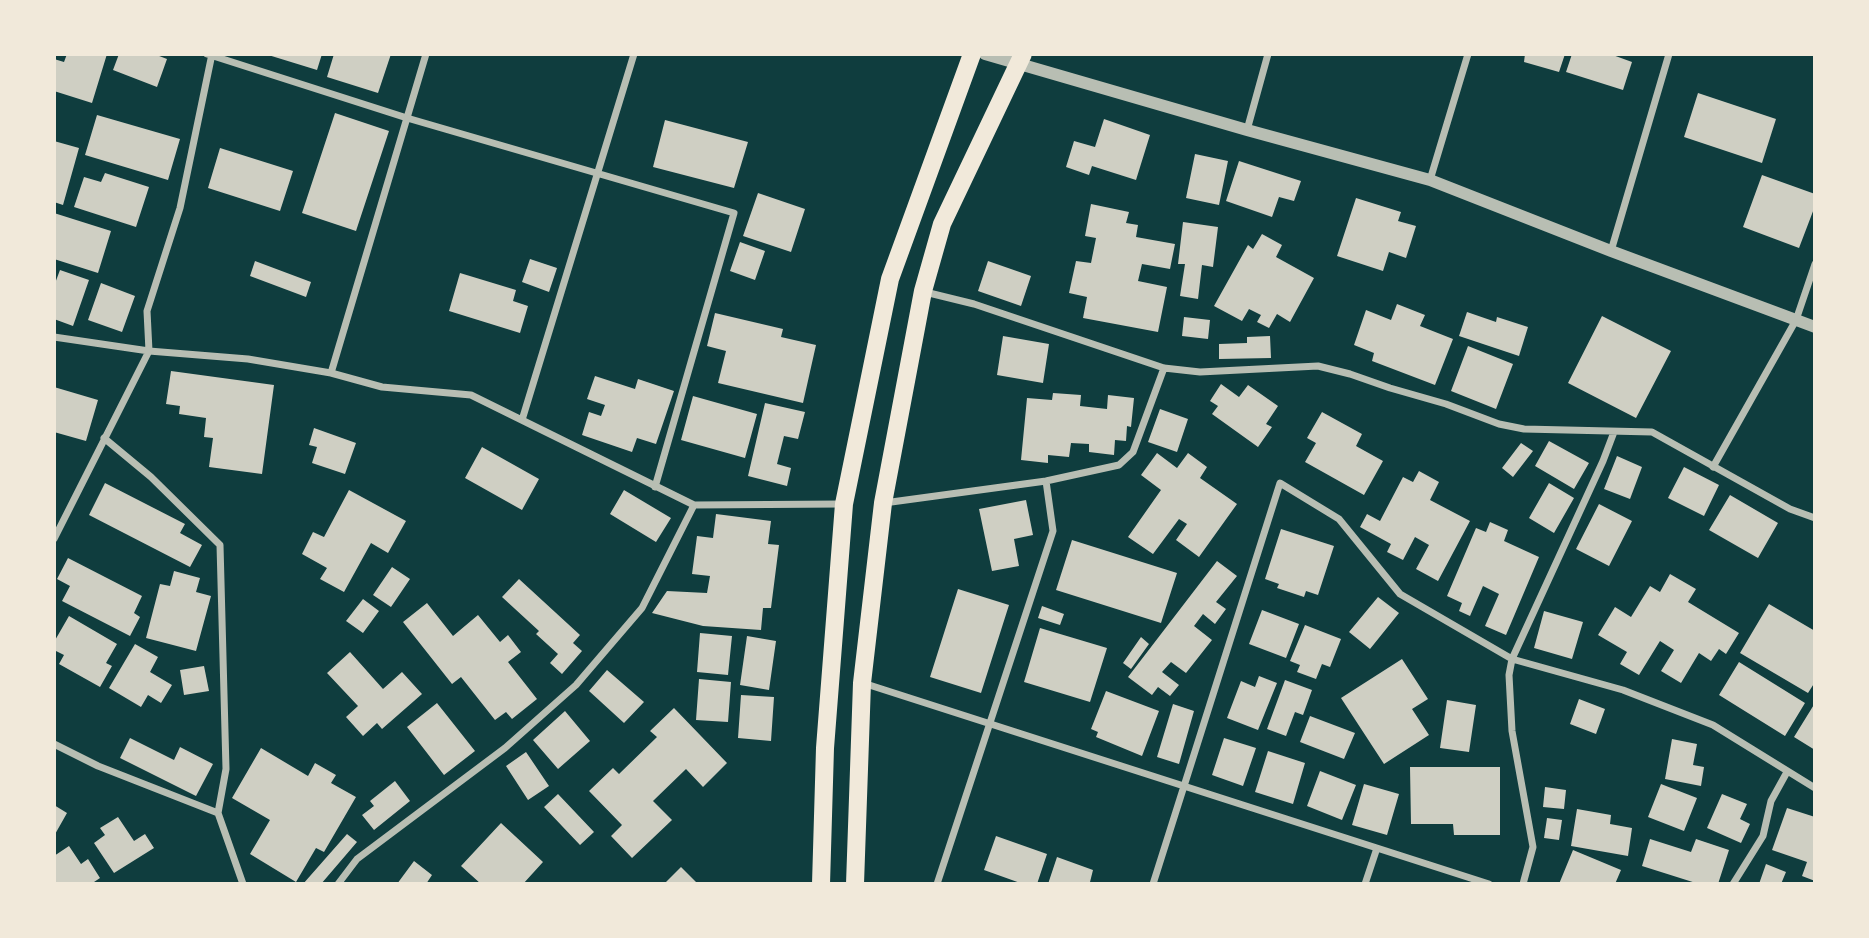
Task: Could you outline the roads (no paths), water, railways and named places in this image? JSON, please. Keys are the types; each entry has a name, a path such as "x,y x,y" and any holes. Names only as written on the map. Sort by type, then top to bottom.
{"main road":[{"path":"821,884 825,748 844,504 890,279 972,54"},
{"path":"855,884 862,683 883,503 923,291 942,224 1021,59"}],"street":[{"path":"331,373 426,54"},
{"path":"522,420 634,54"},
{"path":"985,54 1021,59 1247,131 1430,180 1815,327"},
{"path":"1247,131 1268,54"},
{"path":"1430,180 1468,54"},
{"path":"1611,251 1669,54"},
{"path":"54,539 149,351 148,312 180,208 210,55 407,118 734,213 655,487"},
{"path":"1713,467 1796,320 1815,264"},
{"path":"923,291 974,304 1164,368 1199,372 1318,366 1446,404 1499,424 1524,429 1652,432 1790,509 1815,518"},
{"path":"54,337 149,351 248,359 331,373 382,387 471,395 694,505 844,504"},
{"path":"883,503 1046,481 1119,465 1133,452 1164,368"},
{"path":"1522,884 1533,847 1512,731 1509,675 1512,659 1614,432"},
{"path":"104,438 151,477 220,545 226,769 218,813 243,884"},
{"path":"937,884 1053,531 1046,481"},
{"path":"1153,884 1280,483 1339,519 1400,594 1512,659 1623,690 1713,725 1815,788"},
{"path":"338,884 357,859 505,748 576,685 642,608 694,505"},
{"path":"862,683 1489,884"},
{"path":"54,744 98,766 218,813"},
{"path":"1733,884 1763,836 1771,801 1787,772"},
{"path":"1365,884 1377,848"}]}
